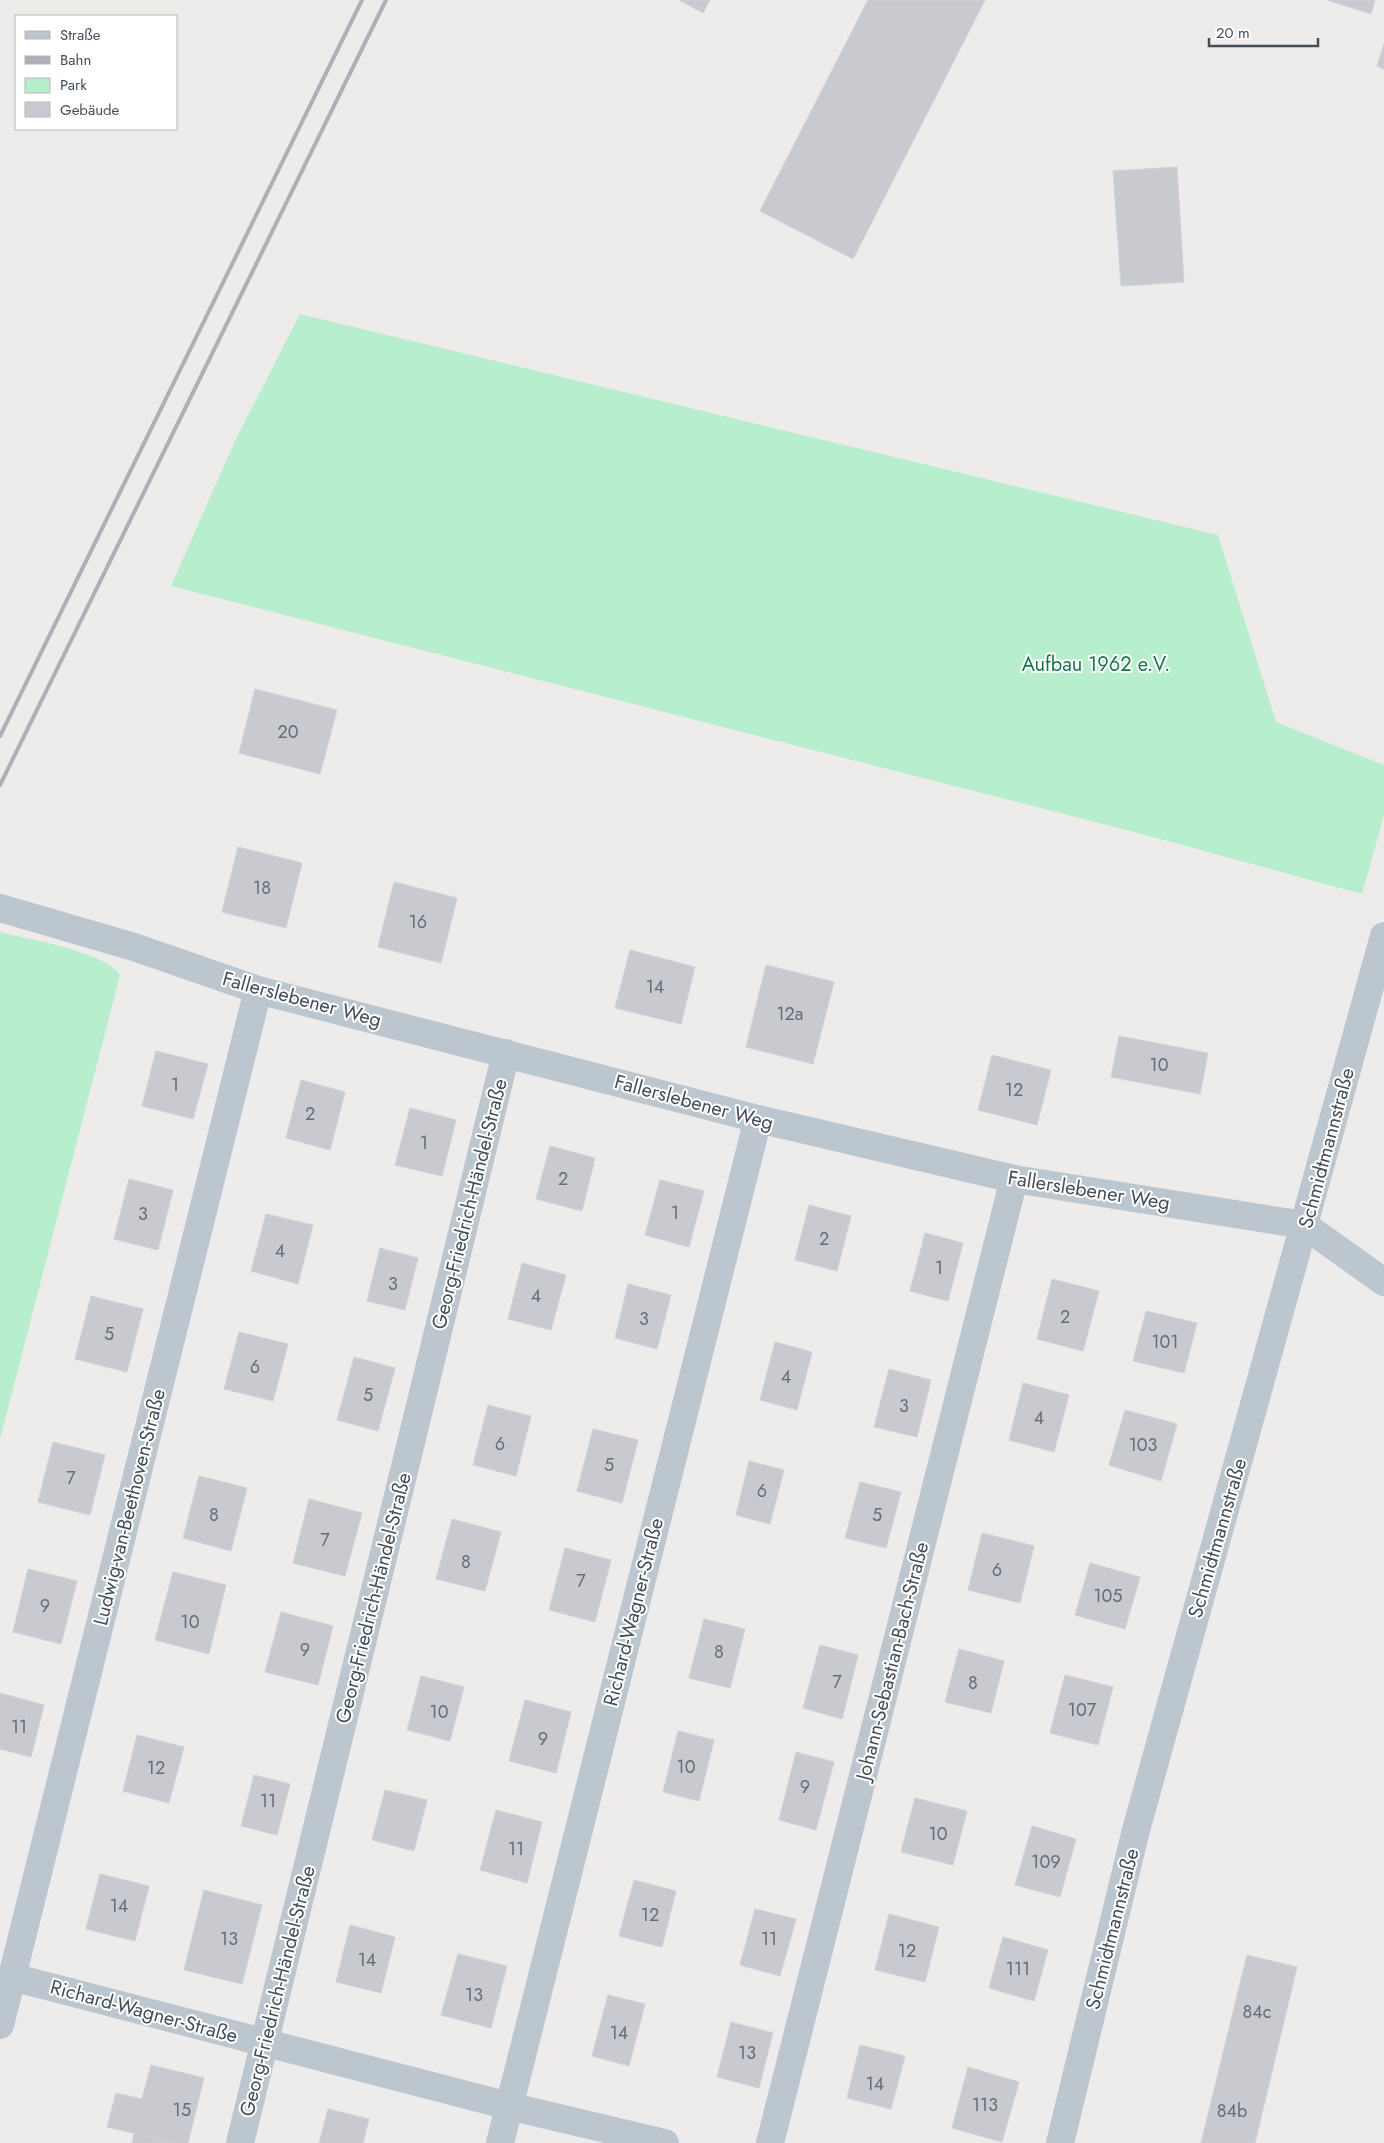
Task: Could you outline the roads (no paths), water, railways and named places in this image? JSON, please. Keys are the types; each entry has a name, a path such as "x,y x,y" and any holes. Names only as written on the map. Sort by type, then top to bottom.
{"street":[{"name":"Fallerslebener Weg","path":"0,908 134,947 258,990 758,1119 1014,1178 1304,1225 1384,1282"},
{"name":"Schmidtmannstraße","path":"1060,2143 1136,1830 1384,936"},
{"name":"Ludwig-van-Beethoven-Straße","path":"0,2025 258,990"},
{"name":"Georg-Friedrich-Händel-Straße","path":"240,2143 506,1053"},
{"name":"Richard-Wagner-Straße","path":"500,2143 758,1119"},
{"name":"Johann-Sebastian-Bach-Straße","path":"770,2143 1014,1178"},
{"name":"Richard-Wagner-Straße","path":"12,1977 509,2106 665,2143"}],"railway":[{"path":"0,736 362,0"},
{"path":"0,785 386,0"}],"park label":[{"name":"Aufbau 1962 e.V.","path":"1096,664"}]}
